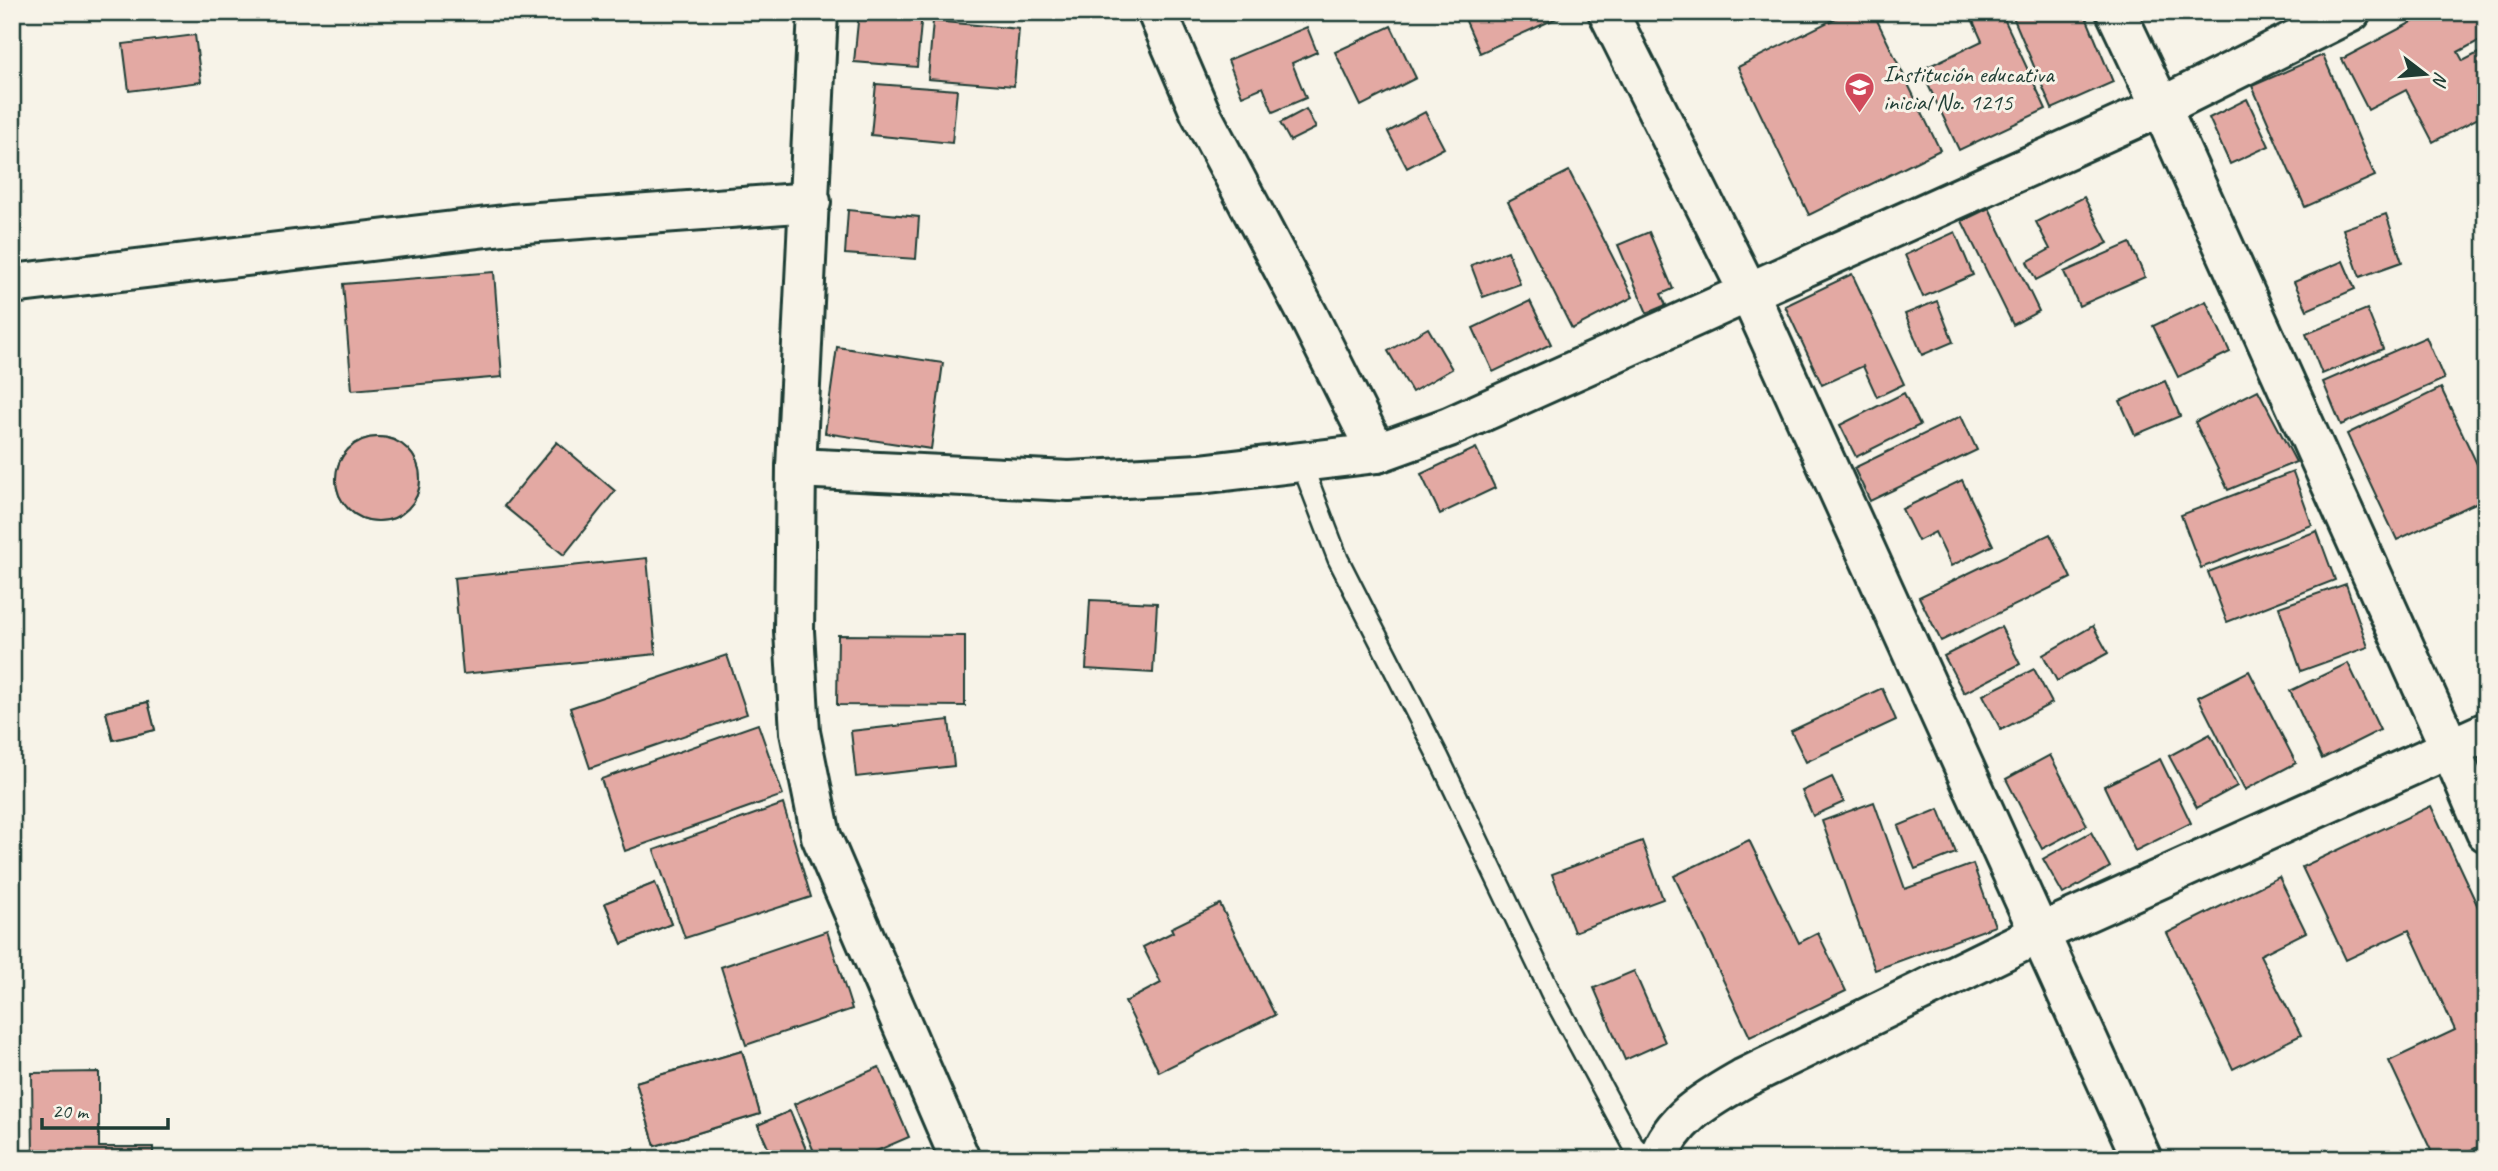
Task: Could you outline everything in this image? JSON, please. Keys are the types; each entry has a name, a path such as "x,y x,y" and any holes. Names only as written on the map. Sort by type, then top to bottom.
{"street":[{"path":"818,12 811,202 796,468 794,631 800,732 821,836 960,1159"},
{"path":"1157,12 1200,112 1310,319 1377,453"},
{"path":"1608,12 1748,291 2142,1159"},
{"path":"2116,12 2486,832"},
{"path":"796,468 1069,481 1200,474 1377,453 1449,427 2161,107 2351,12"},
{"path":"12,284 513,224 811,202"},
{"path":"1658,1159 1663,1145 1678,1123 1702,1102 1744,1078 2040,933 2486,732"}],"lane":[{"path":"1301,462 1338,559 1439,758 1552,993 1633,1145 1646,1159"}],"building":[{"path":"859,12 922,12 917,67 854,62"},
{"path":"1462,12 1570,12 1480,53"},
{"path":"1848,12 1873,12 1940,150 1809,215 1738,67"},
{"path":"1969,12 2001,12 2046,109 1959,150 1921,70 1982,41"},
{"path":"2011,12 2084,12 2113,82 2052,109"},
{"path":"2431,12 2482,12 2486,20 2486,37 2458,52 2463,61 2486,49 2486,114 2433,142 2406,90 2368,110 2342,59"},
{"path":"933,21 1019,29 1014,86 928,79"},
{"path":"1391,26 1416,78 1361,106 1335,52"},
{"path":"1307,27 1317,52 1292,63 1306,98 1273,112 1263,87 1242,96 1228,60"},
{"path":"195,35 201,82 129,91 123,44"},
{"path":"2323,55 2375,176 2305,207 2252,86"},
{"path":"876,84 957,90 952,143 871,135"},
{"path":"2247,99 2269,146 2230,164 2209,118"},
{"path":"1306,109 1316,128 1290,141 1280,123"},
{"path":"1425,112 1444,148 1407,168 1388,132"},
{"path":"1569,171 1633,297 1572,329 1508,202"},
{"path":"2084,197 2108,243 2036,280 2027,262 2050,249 2036,222"},
{"path":"1989,208 2039,311 2013,325 1962,221"},
{"path":"848,210 919,217 916,259 845,254"},
{"path":"2386,214 2402,262 2360,277 2343,229"},
{"path":"1649,232 1673,289 1661,294 1666,305 1647,313 1618,245"},
{"path":"1955,232 1973,275 1923,297 1905,255"},
{"path":"2130,243 2145,277 2079,306 2064,272"},
{"path":"1508,251 1520,284 1483,297 1471,265"},
{"path":"2343,261 2355,289 2307,310 2294,282"},
{"path":"494,272 502,377 352,390 343,284"},
{"path":"1852,274 1904,384 1877,397 1863,366 1822,385 1785,306"},
{"path":"1530,301 1551,344 1493,372 1473,328"},
{"path":"1937,301 1953,342 1922,355 1905,314"},
{"path":"2206,301 2230,352 2178,377 2153,326"},
{"path":"2367,309 2383,349 2322,374 2306,334"},
{"path":"1428,328 1452,369 1412,392 1388,351"},
{"path":"2426,337 2444,379 2341,425 2323,382"},
{"path":"837,347 943,363 931,449 825,433"},
{"path":"2165,381 2180,416 2135,435 2120,401"},
{"path":"2441,388 2486,483 2486,498 2397,540 2347,434"},
{"path":"2258,390 2296,462 2228,490 2195,422"},
{"path":"1904,393 1920,425 1856,457 1840,425"},
{"path":"1961,416 1977,450 1870,501 1854,468"},
{"path":"378,437 394,440 408,449 417,463 420,479 417,495 408,509 394,518 378,521 362,518 348,509 339,495 336,479 339,463 348,449 362,440"},
{"path":"378,437 394,440 408,449 417,463 420,479 417,495 408,509 394,518 378,521 362,518 348,509 339,495 336,479 339,463 348,449 362,440"},
{"path":"557,442 615,491 564,555 504,506"},
{"path":"1476,448 1495,488 1440,514 1421,474"},
{"path":"2293,472 2312,525 2201,568 2181,515"},
{"path":"1962,480 1993,545 1951,566 1935,532 1918,541 1902,509"},
{"path":"2317,531 2335,580 2227,622 2208,572"},
{"path":"2050,534 2071,578 1941,641 1919,597"},
{"path":"647,558 656,654 463,674 454,578"},
{"path":"2346,584 2368,647 2301,671 2279,607"},
{"path":"1090,600 1157,603 1153,673 1086,669"},
{"path":"2093,626 2108,653 2057,681 2043,655"},
{"path":"2001,627 2020,664 1964,693 1944,656"},
{"path":"838,635 965,636 965,706 837,705"},
{"path":"727,655 747,714 590,768 570,708"},
{"path":"2348,663 2380,730 2322,759 2290,691"},
{"path":"2034,669 2052,703 2001,730 1983,695"},
{"path":"2249,671 2296,763 2245,790 2198,697"},
{"path":"1882,688 1896,720 1806,762 1791,731"},
{"path":"148,702 155,730 113,740 106,712"},
{"path":"148,702 155,730 113,740 106,712"},
{"path":"949,720 954,766 856,777 851,731"},
{"path":"758,724 783,795 625,851 601,779"},
{"path":"2210,734 2237,786 2197,808 2169,756"},
{"path":"2050,755 2087,825 2042,849 2006,779"},
{"path":"2160,759 2191,823 2135,851 2104,786"},
{"path":"1832,777 1844,802 1813,816 1802,791"},
{"path":"1874,802 1905,889 1973,864 1995,926 1875,970 1822,821"},
{"path":"783,804 811,897 685,938 654,850"},
{"path":"2431,806 2486,924 2486,1143 2453,1159 2435,1159 2389,1061 2455,1030 2409,930 2346,960 2302,867"},
{"path":"1939,809 1956,853 1915,869 1898,826"},
{"path":"2091,832 2110,867 2063,894 2043,859"},
{"path":"1749,840 1799,943 1818,933 1846,991 1750,1037 1674,876"},
{"path":"1642,841 1663,899 1574,932 1552,874"},
{"path":"2279,877 2306,932 2260,955 2301,1035 2233,1069 2167,933"},
{"path":"655,883 671,924 622,944 605,903"},
{"path":"655,883 671,924 622,944 605,903"},
{"path":"1220,904 1275,1015 1159,1072 1125,1002 1161,983 1143,947 1173,932 1171,928"},
{"path":"827,931 852,1009 746,1045 721,967"},
{"path":"1634,971 1665,1042 1625,1060 1594,988"},
{"path":"742,1051 760,1114 655,1146 636,1082"},
{"path":"742,1051 760,1114 655,1146 636,1082"},
{"path":"879,1067 909,1137 858,1159 817,1159 794,1104"},
{"path":"99,1072 99,1147 153,1147 153,1159 33,1159 32,1073"},
{"path":"790,1111 810,1159 773,1159 758,1125"},
{"path":"790,1111 810,1159 773,1159 758,1125"},
{"path":"634,1148 636,1159 583,1159"}],"place":[{"name":"Institución educativa inicial No. 1215","path":"1860,115"}]}
